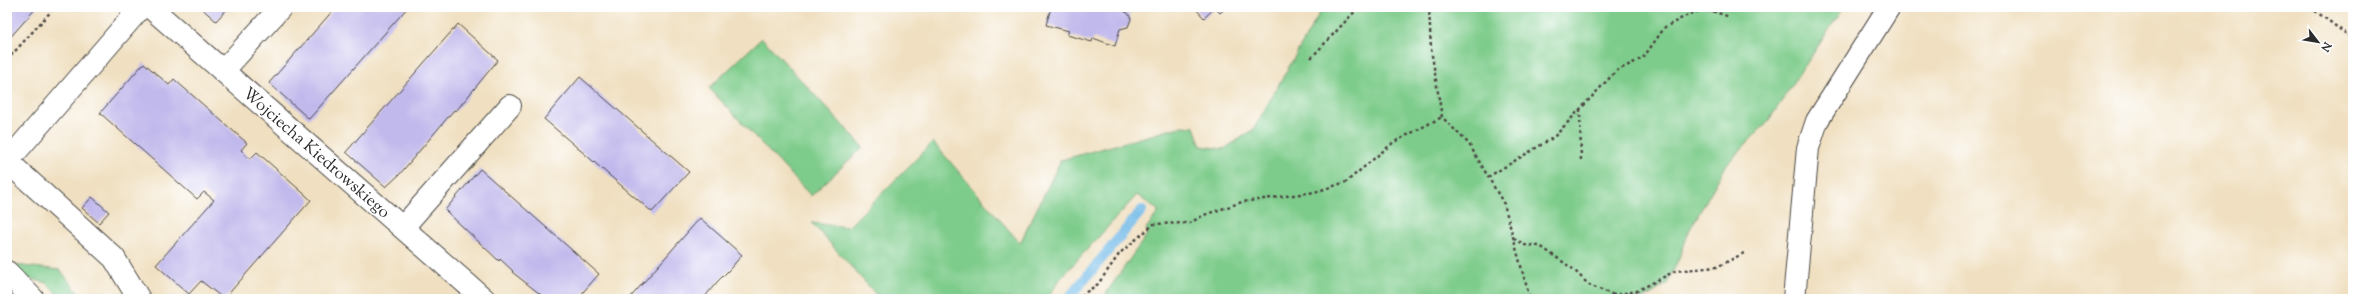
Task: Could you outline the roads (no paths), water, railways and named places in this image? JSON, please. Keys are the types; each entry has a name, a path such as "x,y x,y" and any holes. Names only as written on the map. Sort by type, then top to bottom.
{"street":[{"path":"140,299 114,258 7,162 141,7"},
{"name":"Wojciecha Kiedrowskiego","path":"150,7 484,299"},
{"path":"223,71 281,7"},
{"path":"1794,299 1808,148 1817,120 1889,7"},
{"path":"404,228 510,106"},
{"path":"7,272 33,299"}],"waterway":[{"path":"1068,299 1142,210"}]}
